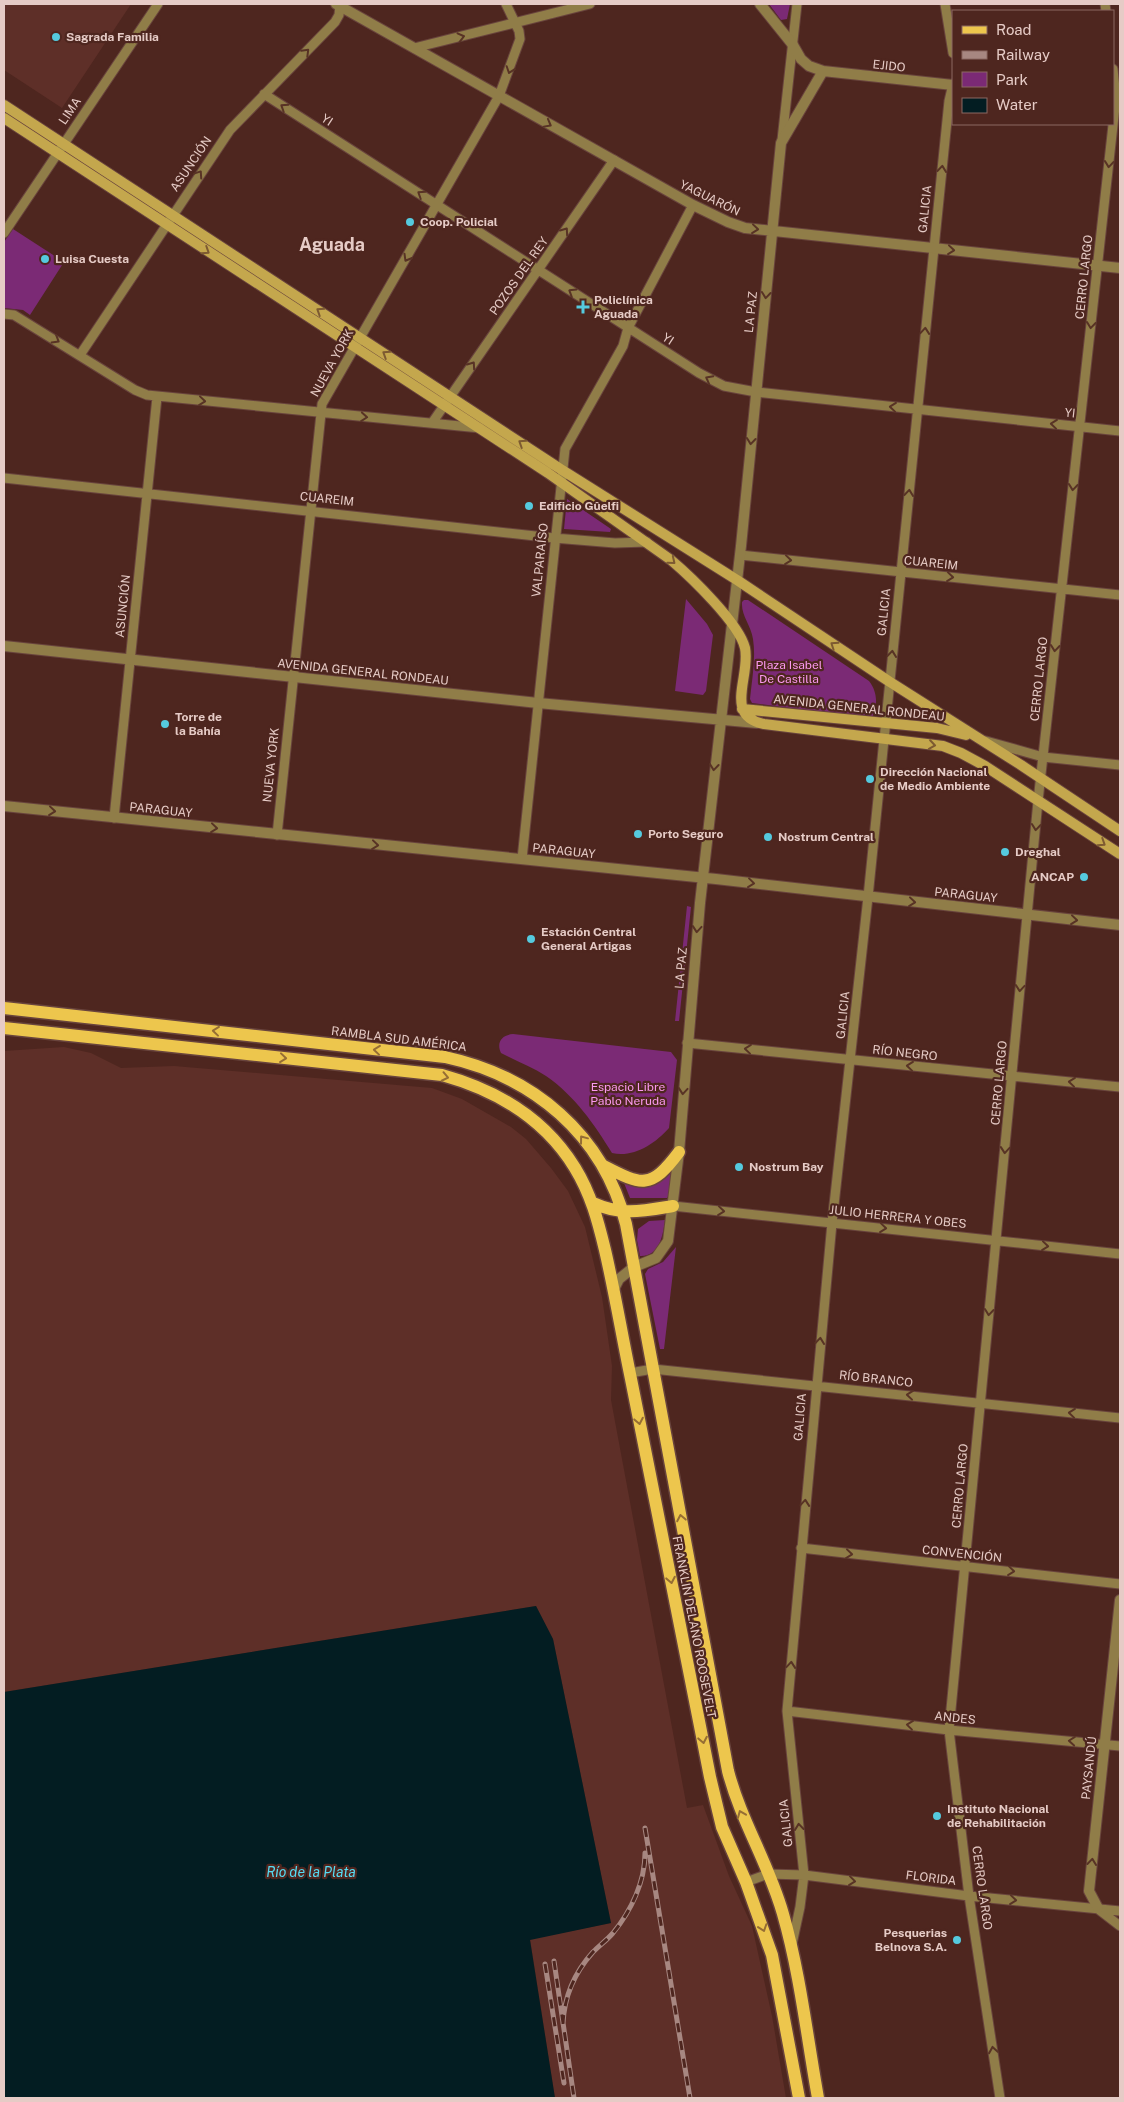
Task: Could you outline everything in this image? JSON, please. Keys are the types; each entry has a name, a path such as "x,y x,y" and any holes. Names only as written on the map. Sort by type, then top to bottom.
{"main road":[{"path":"4,105 562,470 737,580 890,682 1042,778 1120,831"},
{"path":"4,118 561,482 647,542 689,575 731,623 743,643 745,650 742,709 746,716 757,723"},
{"name":"AVENIDA GENERAL RONDEAU","path":"742,709 937,728 977,738"},
{"name":"AVENIDA GENERAL RONDEAU","path":"757,723 942,746 961,753 1038,800 1120,854"},
{"name":"RAMBLA SUD AMÉRICA","path":"4,1008 445,1057 472,1063 512,1080 555,1109 578,1132 612,1184 623,1212 653,1369"},
{"path":"4,1028 442,1075 471,1083 513,1105 541,1126 574,1166 593,1203 614,1289 630,1373"},
{"path":"601,1165 626,1178 646,1180 656,1177 678,1152"},
{"path":"593,1203 609,1210 623,1212 673,1206"},
{"name":"FRANKLIN DELANO ROOSEVELT","path":"653,1369 728,1771 741,1815 768,1874 783,1913 792,1947 818,2098"},
{"name":"FRANKLIN DELANO ROOSEVELT","path":"630,1373 710,1777 722,1827 746,1882 772,1955 799,2098"}],"street":[{"name":"LIMA","path":"4,233 158,4"},
{"name":"NUEVA YORK","path":"277,835 310,510 324,398 361,338 499,96 520,39 516,24 506,4"},
{"path":"414,48 590,4"},
{"name":"EJIDO","path":"760,4 801,59 810,66 822,71 952,85"},
{"name":"LA PAZ","path":"614,1289 619,1279 634,1267 656,1258 663,1251 668,1241 673,1206 702,878 740,554 781,142 797,4"},
{"path":"945,4 952,47"},
{"name":"YAGUARÓN","path":"339,5 694,205 728,222 745,228 1120,268"},
{"name":"ASUNCIÓN","path":"80,355 172,214 230,130 335,22 338,17 339,5"},
{"path":"781,142 822,71"},
{"name":"CERRO LARGO","path":"1114,78 1116,98 1114,117"},
{"name":"GALICIA","path":"792,1947 804,1875 787,1711 801,1548 832,1223 868,897 933,248 949,101 952,89"},
{"name":"YI","path":"264,94 713,382 736,390 1120,431"},
{"name":"CERRO LARGO","path":"1000,2098 969,1896 949,1730 1038,800 1042,778 1061,588 1113,125"},
{"name":"POZOS DEL REY","path":"432,423 614,160"},
{"name":"VALPARAÍSO","path":"522,859 554,538 562,470 568,442 623,346 628,328 694,205"},
{"path":"4,314 14,315 135,390 147,395 480,428"},
{"name":"ASUNCIÓN","path":"114,818 157,397"},
{"name":"CUAREIM","path":"4,478 554,538 615,543 647,542"},
{"name":"CUAREIM","path":"740,554 1120,595"},
{"name":"AVENIDA GENERAL RONDEAU","path":"4,646 538,703 757,723"},
{"name":"AVENIDA GENERAL RONDEAU","path":"720,719 742,709"},
{"name":"AVENIDA GENERAL RONDEAU","path":"977,738 1044,757 1120,765"},
{"name":"PARAGUAY","path":"4,806 702,878 1120,925"},
{"name":"RÍO NEGRO","path":"687,1043 1120,1087"},
{"name":"JULIO HERRERA Y OBES","path":"673,1206 1120,1254"},
{"name":"RÍO BRANCO","path":"630,1373 653,1369 1120,1418"},
{"name":"CONVENCIÓN","path":"801,1548 1120,1584"},
{"name":"PAYSANDÚ","path":"1098,1908 1089,1891 1120,1600"},
{"name":"ANDES","path":"787,1711 949,1730 1120,1746"},
{"path":"746,1882 768,1874"},
{"name":"FLORIDA","path":"768,1874 804,1875 969,1896 1120,1911"},
{"path":"1098,1908 1120,1926"}],"shaded area":[{"name":"Sagrada Familia","path":"4,4 131,4 62,108 4,70"},
{"path":"64,1047 91,1053 121,1068 174,1066 432,1088 462,1099 511,1127 526,1139 568,1191 585,1227 602,1297 612,1366 611,1400 687,1808 703,1805 729,1876 752,1926 772,2016 786,2098 555,2098 530,1939 611,1923 553,1639 536,1606 4,1692 4,1051"}],"green space":[{"path":"769,4 790,4 787,19 781,20"},
{"path":"13,229 64,262 30,315 23,310 4,308 4,242"},
{"path":"567,499 611,529 610,532 564,529"},
{"path":"686,599 707,624 713,635 706,691 703,695 675,691"},
{"name":"Plaza Isabel De Castilla","path":"748,600 869,681 874,689 876,698 873,716 869,718 752,703 750,699 754,646 752,634 743,612 742,602"},
{"path":"687,906 691,907 679,1021 675,1021"},
{"name":"Espacio Libre Pablo Neruda","path":"513,1034 671,1052 677,1060 669,1128 657,1139 636,1152 612,1153 591,1121 566,1092 541,1073 501,1053 499,1046 501,1040"},
{"path":"671,1172 669,1195 667,1198 630,1198 624,1183 638,1187 649,1186 660,1181"},
{"path":"665,1220 663,1233 656,1249 652,1253 640,1256 637,1240 638,1229 649,1221"},
{"path":"676,1247 664,1349 660,1349 645,1274 648,1269 663,1262"}],"water":[{"name":"Río de la Plata","path":"536,1606 553,1639 611,1923 530,1940 555,2098 4,2098 4,1692"}],"railway":[{"path":"645,1828 690,2098"},
{"path":"563,2024 568,1995 576,1976 593,1952 613,1933 626,1915 636,1896 643,1875 645,1853"},
{"path":"554,1961 574,2098"},
{"path":"545,1964 564,2083"}],"place":[{"name":"Sagrada Familia","path":"56,37"},
{"name":"Coop. Policial","path":"410,222"},
{"name":"Luisa Cuesta","path":"45,259"},
{"name":"Policlínica Aguada","path":"583,307"},
{"name":"Edificio Gûelfi","path":"529,506"},
{"name":"Torre de la Bahía","path":"165,724"},
{"name":"Dirección Nacional de Medio Ambiente","path":"870,779"},
{"name":"Porto Seguro","path":"638,834"},
{"name":"Nostrum Central","path":"768,837"},
{"name":"Dreghal","path":"1005,852"},
{"name":"ANCAP","path":"1084,877"},
{"name":"Estación Central General Artigas","path":"531,939"},
{"name":"Nostrum Bay","path":"739,1167"},
{"name":"Instituto Nacional de Rehabilitación","path":"937,1816"},
{"name":"Pesquerias Belnova S.A.","path":"957,1940"}],"district":[{"name":"Aguada","path":"332,245"}]}
